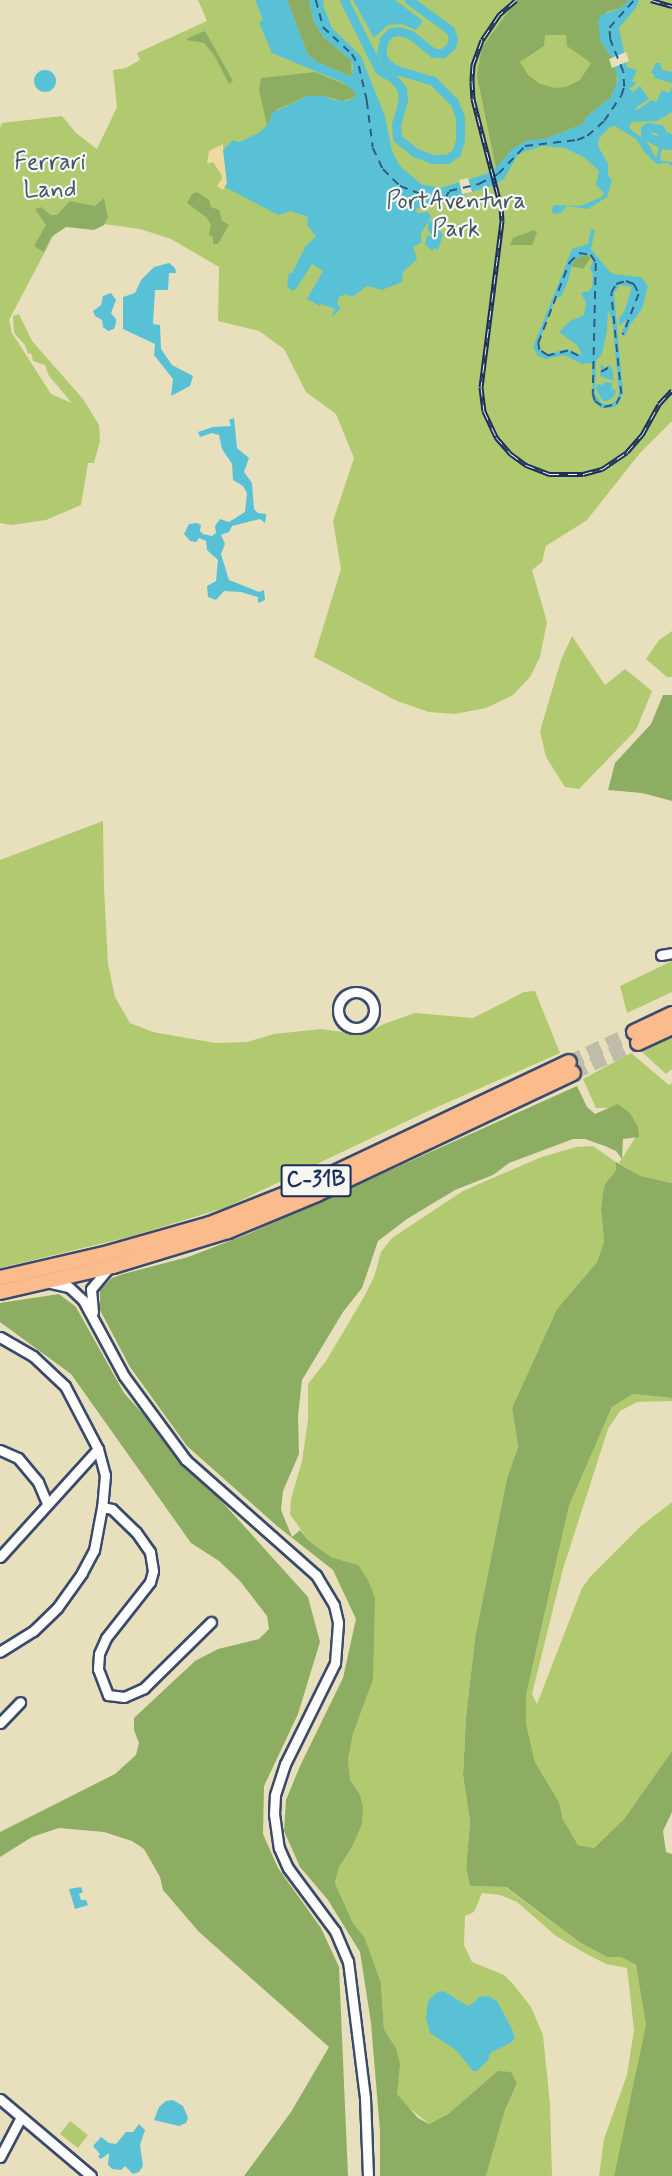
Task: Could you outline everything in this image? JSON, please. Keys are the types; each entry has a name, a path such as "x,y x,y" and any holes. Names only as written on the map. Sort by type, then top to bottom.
{"highway":[{"path":"672,1014 636,1037 672,1027"},
{"name":"C-31B","path":"0,1278 108,1253 210,1224 313,1183 571,1068 299,1201 217,1235 113,1266 0,1292"}],"street":[{"path":"661,955 672,953"},
{"path":"352,993 365,994 374,1006 372,1020 359,1028 348,1026 338,1013 340,1001 352,993"},
{"path":"99,1332 91,1304 91,1289 99,1277 113,1266"},
{"path":"43,1282 69,1287 76,1293 144,1407 186,1460 316,1575 334,1605 338,1623 335,1663 285,1764 275,1795 274,1814 279,1848 288,1868 335,1932 348,1962 365,2098 368,2176"},
{"path":"0,1337 33,1356 65,1386 98,1449 105,1474 94,1550 70,1591 33,1631 0,1652"},
{"path":"0,1557 98,1449"},
{"path":"0,1450 18,1458 38,1482 47,1503"},
{"path":"102,1507 112,1509 136,1532 150,1552 153,1571 150,1582 106,1638 99,1654 98,1669 108,1695 124,1697 144,1688 211,1622"},
{"path":"0,1723 20,1702"},
{"path":"0,2099 91,2176"},
{"path":"0,2157 21,2117"}],"green space":[{"name":"PortAventura Park","path":"198,0 672,0 672,421 640,453 587,520 546,546 542,562 532,570 547,622 540,657 530,677 513,695 486,708 455,714 429,712 397,701 314,657 341,569 333,521 354,458 336,414 306,392 284,349 259,331 218,321 219,267 171,239 140,229 104,224 66,226 57,229 9,320 12,333 51,394 72,403 49,376 45,365 33,361 31,353 28,354 25,345 14,333 13,316 19,314 32,341 83,399 99,425 100,441 94,463 88,463 81,505 46,520 12,525 0,523 0,128 2,123 62,116 76,133 97,149 117,107 113,70 126,68 140,60 137,53 207,21"},
{"path":"287,0 309,0 314,22 324,38 351,60 352,77 317,62 308,55"},
{"path":"517,0 629,0 621,8 606,12 600,40 612,58 617,73 616,85 611,97 586,117 583,124 504,160 496,168 477,76 482,47","holes":["545,35 566,35 567,46 591,63 580,80 566,87 555,88 540,84 528,75 520,62 544,46"]},
{"path":"205,31 233,81 229,84 214,55 204,43 187,40"},
{"path":"315,72 349,86 355,92 356,97 342,101 324,96 307,96 276,110 267,125 259,90 261,78"},
{"path":"197,192 209,200 211,207 219,210 222,221 229,225 218,244 213,244 213,237 209,235 211,225 207,218 187,203 192,194"},
{"path":"104,198 108,217 104,225 94,230 66,227 51,237 44,252 34,246 46,225 35,209 41,207 51,215 57,215 70,201 95,206"},
{"path":"534,230 537,233 532,245 510,245 513,238"},
{"path":"586,255 591,257 583,269 571,266 577,257"},
{"path":"672,631 672,677 667,677 646,659 659,640"},
{"path":"572,636 605,685 625,669 652,691 636,730 579,789 565,787 546,757 540,731 561,660"},
{"path":"663,695 672,695 672,801 642,793 608,790 615,763 651,724"},
{"path":"103,821 108,964 115,997 130,1023 153,1032 215,1043 247,1042 274,1034 321,1029 363,1035 384,1024 415,1013 473,1018 524,992 535,991 560,1053 426,1112 227,1207 129,1237 0,1268 0,860"},
{"path":"672,961 672,992 627,1013 620,986"},
{"path":"672,1037 672,1069 666,1074 642,1052"},
{"path":"631,1053 669,1085 672,1083 672,1183 641,1176 619,1163 635,1138 620,1108 596,1108 583,1079"},
{"path":"577,1086 587,1107 595,1114 618,1104 630,1113 638,1127 639,1137 623,1139 622,1159 616,1151 605,1146 585,1139 573,1139 509,1163 493,1175 455,1190 407,1219 378,1241 362,1288 343,1312 302,1380 298,1416 299,1454 283,1491 281,1510 292,1537 300,1530 308,1540 331,1557 358,1565 368,1580 375,1598 373,1680 353,1734 348,1761 350,1780 359,1793 363,1806 362,1824 352,1847 339,1867 335,1883 353,1923 365,1938 381,1983 384,2029 396,2048 400,2064 397,2094 418,2118 429,2124 448,2114 498,2071 511,2072 517,2084 505,2110 486,2176 380,2176 380,2131 371,2023 360,1952 328,1900 300,1867 284,1831 286,1800 343,1678 356,1619 333,1570 277,1526 187,1446 130,1367 100,1310 100,1290 112,1278 188,1257 248,1234"},
{"path":"593,1146 616,1162 616,1170 605,1184 603,1192 601,1209 604,1241 597,1262 557,1309 512,1408 518,1447 507,1478 475,1638 466,1717 463,1775 470,1821 466,1869 470,1886 505,1887 579,1942 607,1957 621,1957 636,1965 647,2025 614,2176 599,2176 604,2139 627,2075 634,2030 627,1968 606,1964 556,1936 517,1902 500,1895 482,1893 474,1912 465,1916 464,1945 472,1962 504,1975 513,1984 531,2007 543,2035 550,2104 552,2176 486,2176 505,2110 517,2085 498,2072 448,2114 429,2124 403,2103 397,2095 396,2048 384,2029 381,1983 365,1938 353,1923 335,1883 339,1866 352,1847 359,1793 349,1780 348,1761 353,1734 373,1680 373,1634 358,1565 331,1557 308,1540 290,1514 291,1499 302,1461 308,1420 308,1384 326,1361 364,1297 374,1277 381,1252 392,1238 463,1191 539,1158 576,1147"},
{"path":"616,1162 641,1176 672,1183 672,1398 633,1394 612,1407 569,1506 526,1696 526,1723 535,1762 559,1802 563,1819 578,1845 594,1848 624,1819 672,1751 672,1812 663,1831 666,1852 672,1854 672,2176 614,2176 646,2025 636,1965 621,1957 607,1957 579,1942 506,1887 470,1886 466,1869 470,1821 463,1775 466,1717 475,1638 507,1478 518,1447 512,1408 557,1309 597,1262 604,1241 601,1209 603,1192 605,1184 616,1170"},
{"path":"59,1294 76,1307 124,1393 308,1597 320,1642 298,1714 264,1786 263,1834 278,1868 321,1928 339,1967 348,2176 244,2176 291,2112 329,2047 199,1932 163,1890 160,1877 144,1849 132,1841 104,1832 59,1828 32,1837 0,1857 0,1832 115,1774 136,1755 139,1743 134,1730 134,1718 195,1661 218,1649 259,1639 269,1629 267,1616 240,1581 219,1561 191,1543 71,1374 0,1322 0,1303"},
{"path":"633,1394 672,1398 672,1401 637,1402 620,1411 608,1429 563,1569 532,1694 537,1704 582,1588 590,1577 641,1526 672,1502 672,1751 624,1819 594,1848 578,1845 563,1819 559,1802 535,1762 526,1723 526,1696 569,1506 612,1407"},
{"path":"70,2121 88,2135 78,2148 60,2134"}],"sand":[{"path":"223,144 227,183 223,190 217,186 222,179 221,174 213,162 207,164 209,151"}],"water":[{"path":"255,0 287,0 308,55 317,62 352,77 353,65 349,58 324,38 314,22 309,0 324,0 323,5 332,28 361,56 385,116 392,151 400,166 421,184 440,188 486,174 496,168 512,149 526,141 548,138 583,124 586,117 611,97 618,79 612,58 600,40 598,22 601,15 621,8 629,0 639,0 636,8 619,28 627,67 637,70 632,81 637,83 629,89 633,92 640,86 649,99 635,108 637,110 652,100 656,102 662,90 669,93 672,86 672,112 657,121 631,122 629,128 647,142 656,158 659,147 672,148 662,149 660,158 662,161 672,162 672,166 668,163 657,164 645,153 636,139 615,126 610,127 599,138 598,146 608,164 608,175 612,180 607,197 588,209 567,206 561,213 554,214 551,210 554,205 580,206 602,197 604,193 596,185 599,171 585,158 565,148 542,146 523,152 517,156 504,179 492,186 416,209 417,213 428,212 431,217 421,233 421,243 413,247 417,259 403,272 402,282 382,290 367,286 352,297 346,294 339,297 337,304 341,308 331,318 335,309 321,304 320,306 307,299 323,271 312,264 296,289 292,291 287,286 289,273 292,273 305,247 316,236 307,225 308,217 291,211 278,215 225,187 227,183 223,150 233,140 239,142 259,133 269,123 272,113 307,96 324,96 333,100 347,101 356,97 355,92 344,83 272,53 259,22 263,20"},
{"path":"353,0 395,0 423,21 416,30 402,24 388,25 374,38"},
{"path":"656,63 660,63 662,70 672,72 672,83 654,78 655,75 651,73"},
{"path":"45,70 53,73 56,81 53,89 45,92 37,89 34,81 37,73"},
{"path":"432,220 443,235 439,247 437,250 433,248 433,251 425,245 427,235 433,237 428,230 428,222"},
{"path":"591,229 595,230 591,249 608,270 613,274 641,277 648,286 642,309 625,336 621,334 627,320 619,326 619,318 624,312 632,287 620,285 614,293 623,393 618,405 611,408 601,408 593,401 592,363 582,364 564,355 546,359 538,356 533,347 572,249 588,244","holes":["585,254 594,260 590,267 593,275 592,287 589,291 581,293 586,303 584,315 570,321 559,332 578,346 582,355 567,349 548,354 541,350 539,344 545,326 556,297 561,297 568,281 573,261","608,310 612,319 619,393 616,401 609,405 601,403 595,393 596,361 602,354 607,331"]},
{"path":"169,263 175,268 176,273 169,273 168,290 155,290 153,324 160,325 161,349 172,365 193,376 190,386 171,396 173,379 154,355 155,344 123,329 123,297 135,293 141,280 154,267"},
{"path":"111,293 116,300 111,313 116,323 114,329 108,331 93,311 101,305 103,296"},
{"path":"601,364 605,368 609,365 612,368 614,381 600,376"},
{"path":"604,382 613,383 611,388 616,391 608,401 603,401 596,389 597,384 603,385"},
{"path":"234,418 237,448 249,458 244,472 252,483 254,509 258,513 266,514 266,517 265,523 260,519 232,526 229,532 221,535 225,544 221,554 229,580 259,592 264,590 265,600 258,603 258,597 241,592 224,591 216,600 208,597 207,586 216,581 218,560 207,550 206,541 199,538 196,542 190,541 184,534 189,524 197,523 201,525 200,531 203,534 212,536 216,533 215,526 220,519 229,522 245,512 247,493 243,486 233,480 232,464 222,449 219,435 212,433 200,437 198,432 213,427 231,426 229,420"},
{"path":"81,1887 83,1892 79,1894 81,1900 86,1900 88,1905 75,1909 69,1889"},
{"path":"443,1991 468,2006 478,1997 488,1996 497,2001 512,2029 515,2038 490,2053 488,2060 477,2071 473,2071 456,2050 430,2033 426,2018 428,2001 436,1993"},
{"path":"173,2100 183,2106 188,2118 186,2123 179,2126 154,2120 159,2107 166,2101"},
{"path":"139,2124 145,2130 140,2145 143,2166 139,2172 133,2174 125,2166 121,2170 112,2169 108,2165 109,2153 101,2159 98,2157 100,2154 93,2146 101,2137 109,2143 116,2144 126,2132 133,2132"}],"pier":[{"path":"626,52 629,61 612,68 609,59"},
{"path":"468,178 472,192 462,194 459,180"}],"waterway":[{"path":"344,0 379,70 393,78 402,89 403,100 396,124 397,138 414,152 432,159 447,159 456,153 460,140 460,117 454,102 433,81 397,70 386,63 381,53 384,39 391,32 399,31 411,35 433,53 443,53 451,46 453,38 450,30 409,0"},
{"path":"648,127 660,129 662,134 671,139 671,145 662,144 645,135 645,129 648,127"}],"ferry route":[{"path":"316,0 323,27 352,54 359,66 367,101 373,148 383,169 400,186 421,194 437,194 445,199 449,191 479,184 498,174 525,146 577,140 587,136 604,121 621,96 624,87 623,72 610,39 609,28 634,0"},
{"path":"578,356 568,351 548,356 539,350 538,343 569,263 579,253 591,255 596,263 593,394 595,401 604,407 616,404 621,394 611,293 616,284 626,281 634,284 639,294 623,335"},
{"path":"601,372 611,366"}],"tunnel":[{"path":"569,1062 634,1032"},
{"path":"573,1073 638,1043"}],"railway":[{"path":"516,0 499,15 482,40 473,65 473,99 501,207 502,221 481,387 484,411 496,437 511,454 526,465 550,474 583,474 602,469 627,452 642,435 659,404 672,390"},
{"path":"651,0 672,6"}],"park label":[{"name":"Ferrari Land","path":"50,177"}]}
